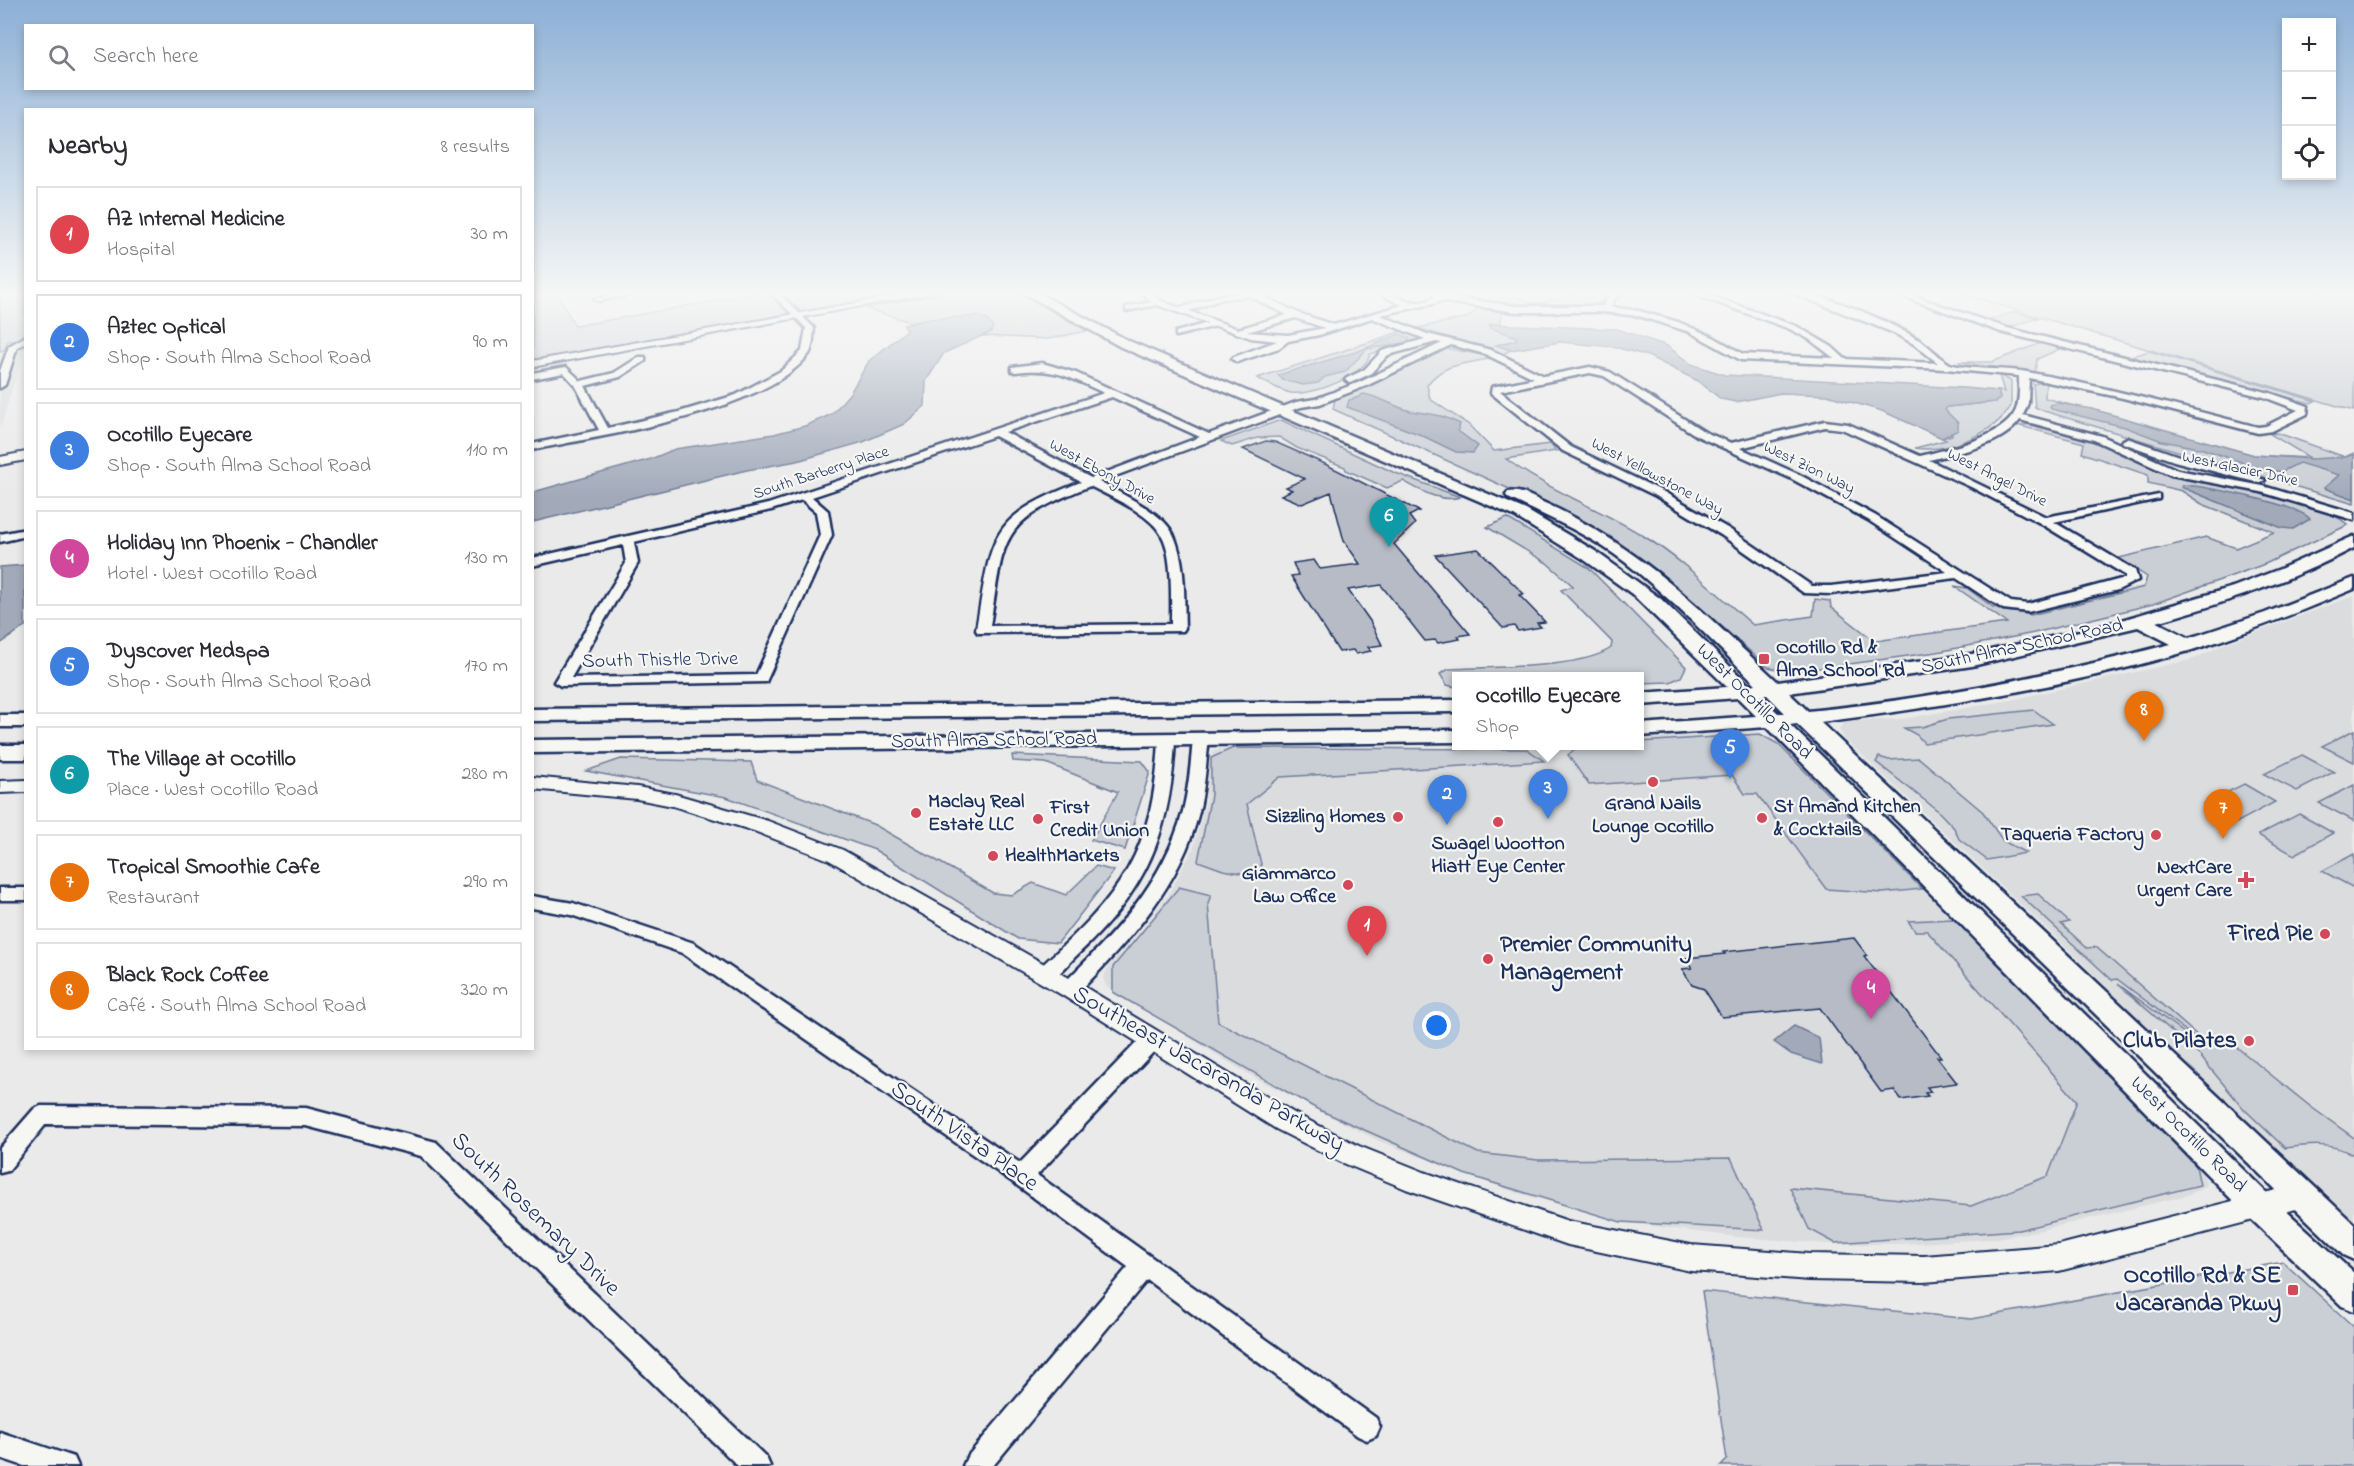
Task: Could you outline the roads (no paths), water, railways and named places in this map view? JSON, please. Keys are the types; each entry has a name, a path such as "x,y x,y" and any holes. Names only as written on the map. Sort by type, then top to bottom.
{"main road":[{"name":"West Ocotillo Road","path":"1164,360 1485,496 1578,546 1618,573 1655,603 2259,1206 2354,1295"},
{"name":"West Ocotillo Road","path":"1195,360 1500,489 1570,521 1630,558 1775,688 2300,1196 2354,1245"},
{"path":"1485,496 1506,500 1591,534"},
{"name":"South Alma School Road","path":"1644,699 1775,688 1967,661 2141,621 2246,588 2354,541"},
{"name":"South Alma School Road","path":"1644,730 1773,722 2010,686 2188,645 2284,613 2354,583"},
{"path":"2141,621 2188,645"},
{"name":"South Alma School Road","path":"534,715 1452,706"},
{"path":"1167,739 1185,728 1316,717 1374,707"},
{"path":"0,722 24,721"},
{"name":"South Alma School Road","path":"534,747 1452,736"},
{"path":"0,752 24,752"}],"street":[{"path":"0,385 8,360"},
{"path":"534,364 552,360"},
{"path":"579,384 617,375 640,360"},
{"path":"534,447 681,415 740,397 784,373 797,360"},
{"path":"1299,404 1307,397 1367,372 1377,360"},
{"path":"1090,483 1281,410 1299,404 1317,402 1363,384 1410,360"},
{"path":"1506,360 1542,379"},
{"path":"1811,360 1946,366 2024,374 2115,392 2258,430 2268,429 2302,412 2304,408 2245,389 2128,360"},
{"path":"1941,360 1946,366"},
{"path":"1015,369 1042,366 1073,375 1207,437"},
{"path":"534,376 566,370 579,384 605,432"},
{"name":"West Zion Way","path":"1542,379 1590,370 1606,374 1678,421 1794,476 1872,518 2008,606"},
{"path":"1921,459 1967,447 2001,431 2019,413 2024,374"},
{"name":"West Yellowstone Way","path":"1542,379 1495,389 1496,393 1516,406 1567,449 1660,494 1725,532 1809,590 1832,590 1959,574"},
{"name":"South Barberry Place","path":"534,562 805,497 1113,393"},
{"name":"West Glacier Drive","path":"2019,413 2078,424 2178,459 2280,485 2354,508"},
{"name":"West Glacier Drive","path":"2019,413 2098,438 2186,476 2296,498 2354,518"},
{"name":"West Angel Drive","path":"1729,447 1825,424 1844,426 1921,459 2044,521 2131,573 2132,580 2114,587 2028,608 2008,606"},
{"name":"West Ebony Drive","path":"996,432 1143,510 1168,535 1177,574 1178,628 984,630 998,545 1012,525 1042,502 1090,483"},
{"path":"0,461 24,456"},
{"path":"2158,465 2178,459"},
{"name":"South Thistle Drive","path":"628,541 632,562 561,682 761,680 826,535 822,512 805,497"},
{"path":"2044,521 2155,497"},
{"path":"0,538 24,532"},
{"path":"1070,989 1118,940 1170,870 1191,812 1201,738"},
{"path":"1045,974 1102,921 1143,862 1164,797 1167,739"},
{"name":"Southeast Jacaranda Parkway","path":"534,783 637,793 675,800 723,813 799,839 880,878 1045,974 1286,1121 1350,1154 1483,1206 1568,1233 1691,1258 1866,1270 1986,1266 2059,1258 2300,1196"},
{"path":"0,787 24,786"},
{"path":"0,894 24,894"},
{"name":"South Vista Place","path":"534,902 573,909 688,948 1022,1176 1367,1427"},
{"path":"1022,1176 1152,1040"},
{"name":"South Rosemary Drive","path":"0,1164 41,1115 306,1117 428,1149 757,1466"},
{"path":"976,1466 1144,1266"},
{"path":"0,1445 65,1466"}],"water":[{"path":"939,360 926,381 925,406 904,424 863,442 797,461 747,470 534,522 534,492 651,459 675,449 774,434 805,426 832,414 850,393 869,361"},
{"path":"1327,360 1356,360 1345,372 1325,377 1318,383 1303,385 1283,380 1278,375"},
{"path":"1657,360 1686,360 1725,375 1998,391 2000,399 1995,402 1947,407 1945,410 1958,423 1958,430 1942,438 1882,411 1827,395 1781,393 1736,402 1721,399 1698,381"},
{"path":"1363,394 1411,411 1453,420 1460,424 1458,431 1478,446 1473,453 1456,452 1421,435 1347,407 1349,400"},
{"path":"2058,403 2092,409 2254,455 2311,459 2346,457 2354,454 2354,499 2324,488 2339,475 2299,463 2281,472 2261,469 2203,449 2162,441 2125,427 2051,409 2050,405"},
{"path":"2182,485 2229,492 2270,502 2302,513 2310,519 2293,529 2282,528 2181,487"},
{"path":"24,565 24,627 0,644 0,567"},
{"path":"1794,1026 1819,1038 1822,1064 1791,1054 1774,1042"}],"place":[{"name":"The Village at Ocotillo","path":"1389,547"},
{"name":"Ocotillo Rd & Alma School Rd","path":"1764,659"},
{"name":"Black Rock Coffee","path":"2144,741"},
{"name":"Dyscover Medspa","path":"1730,779"},
{"name":"Grand Nails Lounge Ocotillo","path":"1653,782"},
{"name":"Maclay Real Estate LLC","path":"916,813"},
{"name":"Sizzling Homes","path":"1398,817"},
{"name":"St Amand Kitchen & Cocktails","path":"1762,818"},
{"name":"First Credit Union","path":"1038,819"},
{"name":"Ocotillo Eyecare","path":"1548,819"},
{"name":"Swagel Wootton Hiatt Eye Center","path":"1498,822"},
{"name":"Aztec Optical","path":"1447,825"},
{"name":"Taqueria Factory","path":"2156,835"},
{"name":"Tropical Smoothie Cafe","path":"2223,839"},
{"name":"HealthMarkets","path":"993,856"},
{"name":"NextCare Urgent Care","path":"2246,880"},
{"name":"Giammarco Law Office","path":"1348,885"},
{"name":"Fired Pie","path":"2325,934"},
{"name":"AZ Internal Medicine","path":"1367,956"},
{"name":"Premier Community Management","path":"1488,959"},
{"name":"Holiday Inn Phoenix - Chandler","path":"1871,1019"},
{"name":"Club Pilates","path":"2249,1041"},
{"name":"Ocotillo Rd & SE Jacaranda Pkwy","path":"2293,1290"}]}
